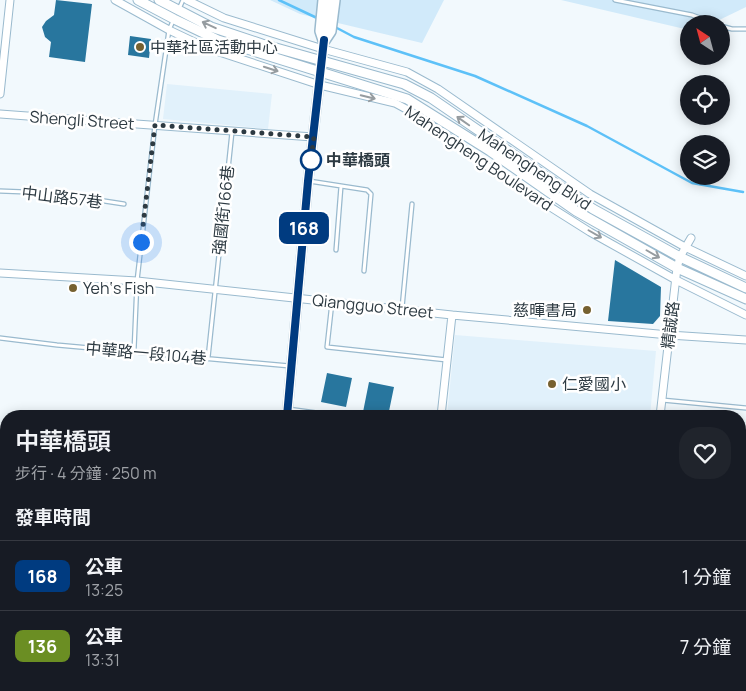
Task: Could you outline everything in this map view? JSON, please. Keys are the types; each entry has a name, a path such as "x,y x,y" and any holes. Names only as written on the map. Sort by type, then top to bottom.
{"main road":[{"path":"324,0 320,31 324,45"},
{"path":"324,45 330,31 334,0"}],"street":[{"path":"0,94 10,0"},
{"name":"Mahengheng Boulevard","path":"115,0 169,30 207,48 320,85 395,103 421,112 490,151 576,211 677,268 746,300"},
{"path":"138,0 174,20 218,40 321,72"},
{"path":"159,0 211,27 262,44 322,60"},
{"name":"Mahengheng Boulevard","path":"188,0 224,18 324,45 407,72 438,89 590,194 685,247 746,276"},
{"path":"288,410 308,181 324,45"},
{"name":"Mahengheng Blvd","path":"322,60 404,84 431,98 585,203 680,257 746,288"},
{"name":"Mahengheng Boulevard","path":"321,72 407,98 421,112 498,174 571,220 676,280 746,315"},
{"path":"431,98 438,89"},
{"name":"Shengli Street","path":"0,114 314,137"},
{"path":"585,203 590,194"},
{"path":"571,220 576,211"},
{"name":"精誠路","path":"660,410 677,268 680,257 691,238"},
{"name":"Qiangguo Street","path":"0,273 137,281 452,315 669,335 746,340"},
{"path":"442,410 452,315"}],"lane":[{"path":"134,351 137,281 155,125 169,30 183,0"},
{"path":"615,0 692,15"},
{"path":"730,28 746,29"},
{"name":"強國街166巷","path":"208,358 232,132"},
{"path":"308,181 367,190 371,194 364,271"},
{"path":"336,250 342,186"},
{"name":"中山路57巷","path":"0,191 52,193 124,204"},
{"path":"402,309 412,204"},
{"path":"332,301 327,347 448,360"},
{"name":"中華路一段104巷","path":"0,338 57,345 292,366"},
{"path":"661,400 746,408"}],"shaded area":[{"path":"270,0 444,0 422,43 300,14"},
{"path":"561,0 746,0 746,7 730,15 680,15 680,28"},
{"path":"167,84 272,94 268,129 163,119"},
{"name":"仁愛國小","path":"455,335 656,351 651,410 448,410"}],"building":[{"path":"56,0 92,4 85,62 49,57 51,42 45,37 42,27 54,15"},
{"name":"中華社區活動中心","path":"130,36 151,39 149,58 128,55"},
{"path":"615,260 661,287 660,316 653,324 608,321"},
{"path":"327,373 352,378 346,407 321,402"},
{"path":"369,382 394,387 389,410 363,410"}],"waterway":[{"path":"279,0 317,18"},
{"path":"335,27 354,37 475,76 587,126 692,183 743,192"}],"bus line":[{"name":"168","path":"288,410 308,181 324,40"}],"place":[{"name":"中華社區活動中心","path":"140,47"},
{"name":"中華橋頭","path":"311,160"},
{"name":"Yeh‘s Fish","path":"73,288"},
{"name":"慈暉書局","path":"587,310"},
{"name":"仁愛國小","path":"552,384"}],"route":[{"path":"141,242 155,125 314,137 310,166 311,160"}]}
